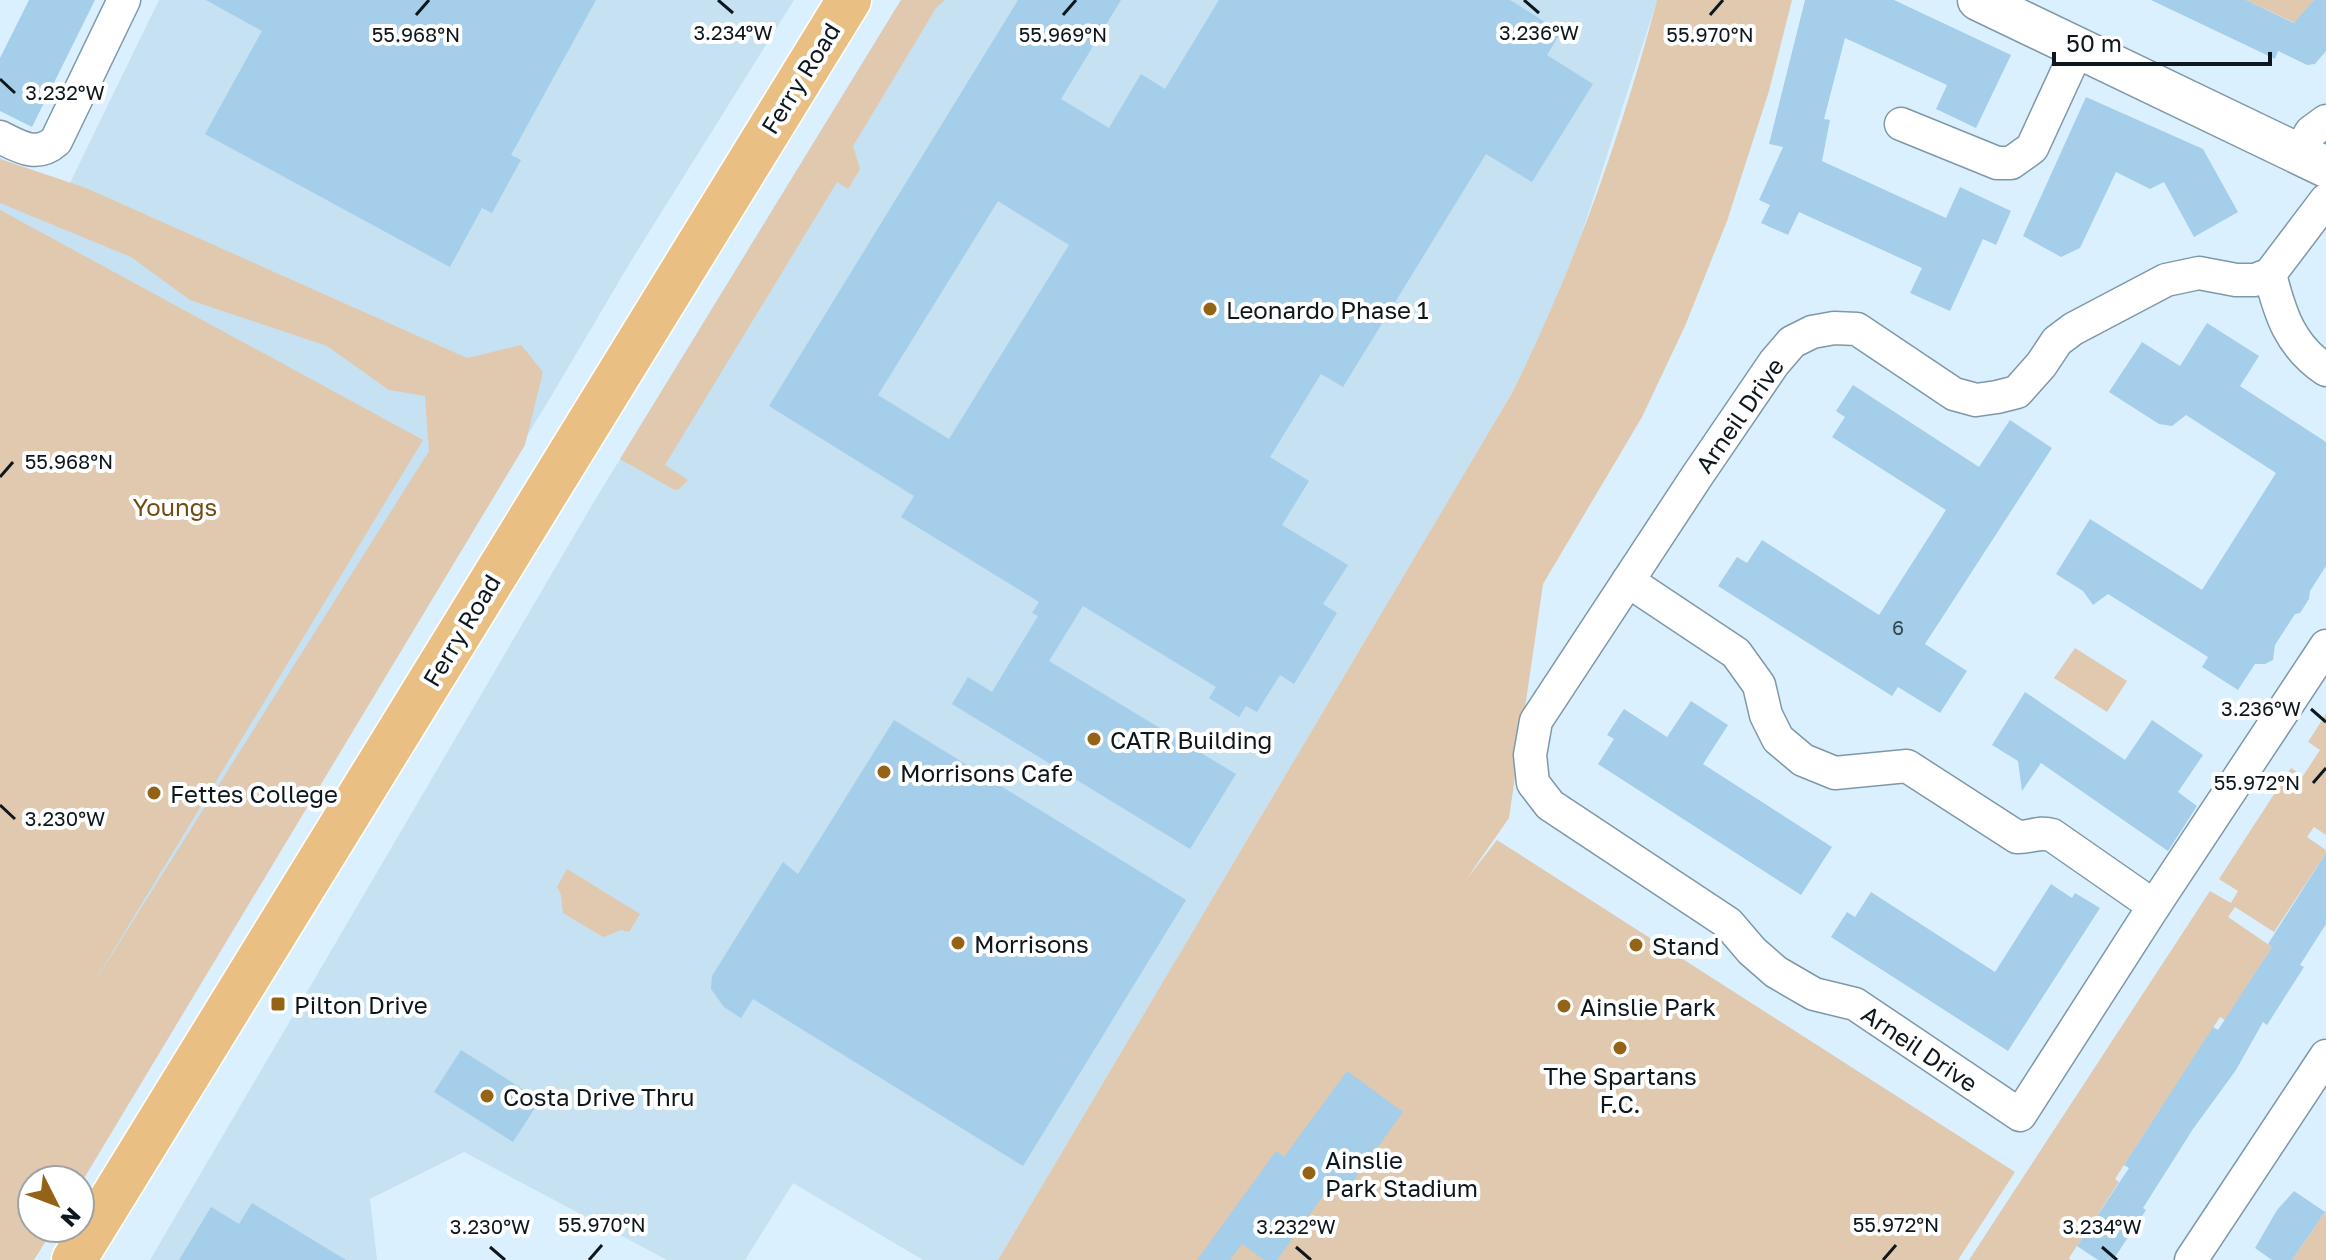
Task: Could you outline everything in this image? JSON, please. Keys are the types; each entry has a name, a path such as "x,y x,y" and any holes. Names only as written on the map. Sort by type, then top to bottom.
{"main road":[{"name":"Ferry Road","path":"74,1260 849,0"}],"street":[{"path":"0,137 30,151 48,149 56,141 124,0"},
{"path":"1978,0 2072,61 2312,160 2311,132 2326,121"},
{"path":"1901,124 1997,163 2011,163 2032,148 2072,61"},
{"path":"2326,200 2270,274 2278,306 2289,331 2306,357 2326,370"},
{"name":"Arneil Drive","path":"2270,274 2255,280 2199,273 2166,280 2073,329 2057,341 2017,392 1976,400 1954,394 1857,329 1834,328 1812,332 1792,342 1774,363 1536,721 1530,755 1533,783 1550,805 1728,923 1752,951 1776,972 1814,994 1855,1004 2020,1115 2326,646"},
{"path":"1628,581 1736,653 1759,685 1766,715 1778,739 1803,760 1835,773 1907,766 2017,837 2040,831 2052,835 2154,906"},
{"path":"2191,1260 2326,1056"}],"shaded area":[{"name":"Fettes College","path":"159,0 794,0 78,1164 16,1164 16,1244 0,1260 0,158 195,246 68,187"},
{"path":"901,0 1657,0 1580,239 1542,333 1512,393 998,1260 923,1260 793,1183 745,1260 667,1260 464,1152 370,1199 377,1260 150,1260 595,500"}],"green space":[{"path":"901,0 945,0 936,8 853,146 860,169 848,189 837,182 665,465 688,480 678,490 673,489 620,459"},
{"path":"1657,0 1792,0 1769,91 1727,221 1685,326 1642,417 1543,584 1509,818 1465,881 1497,840 2015,1172 1958,1260 998,1260 1512,393 1555,299 1594,201"},
{"path":"2246,0 2314,0 2295,23"},
{"name":"Youngs","path":"0,159 86,188 467,358 521,345 543,372 525,445 93,1164 16,1164 16,1244 44,1244 34,1260 0,1260 0,210 423,440 87,994 429,451 425,396 389,390 327,346 190,300 131,257 0,203"},
{"path":"2075,648 2127,681 2107,712 2054,678"},
{"path":"2326,714 2326,835 2314,827 2307,837 2326,853 2274,932 2235,907 2228,917 2272,947 2225,1020 2220,1017 2115,1179 2119,1182 2069,1258 2071,1260 1969,1260 2210,891 2231,903 2238,891 2219,879 2291,768 2303,776 2320,750 2308,742"},
{"path":"567,869 640,914 629,932 621,930 603,937 563,913 557,887"},
{"path":"2325,1212 2326,1260 2292,1260"}],"building":[{"path":"29,0 95,0 32,127 0,111 0,58"},
{"path":"206,0 596,0 511,155 521,160 492,213 482,208 450,267 205,134 262,31"},
{"name":"Leonardo Phase 1","path":"1018,0 1121,0 1061,99 1109,128 1141,74 1165,89 1219,0 1510,0 1561,32 1547,55 1593,84 1532,182 1486,154 1343,387 1321,374 1270,457 1309,481 1282,525 1348,565 1323,604 1337,613 1294,684 1280,675 1257,712 1246,706 1239,717 1209,698 1216,687 1083,606 1049,661 1236,774 1190,849 952,704 968,677 992,692 1038,616 1032,613 1039,602 901,517 914,496 769,406","holes":["998,201 1069,245 949,439 878,395"]},
{"path":"1805,0 1894,0 2011,55 1976,128 1936,109 1947,85 1845,38 1824,119 1830,120 1822,161 1946,218 1960,187 2011,211 1996,245 1983,239 1950,311 1910,293 1922,268 1799,212 1788,235 1761,223 1770,205 1759,200 1783,147 1769,144"},
{"path":"2151,0 2246,0 2294,23 2314,0 2326,0 2326,51 2315,64 2307,65 2278,51 2275,59"},
{"path":"2086,97 2203,149 2238,212 2194,237 2164,182 2150,189 2116,172 2080,248 2061,257 2023,236"},
{"path":"2207,323 2259,356 2240,386 2326,442 2326,566 2300,613 2295,614 2275,645 2273,660 2255,664 2238,690 2202,667 2208,657 2108,594 2093,605 2083,591 2056,574 2090,519 2202,590 2276,473 2186,415 2172,426 2159,424 2109,392 2142,342 2180,366"},
{"path":"1853,385 1979,467 2010,420 2052,448 1925,644 1967,671 1940,713 1898,687 1892,696 1718,586 1737,557 1747,563 1762,540 1879,615 1946,510 1832,437 1845,417 1836,411"},
{"path":"2025,692 2125,760 2152,720 2203,755 2178,792 2197,806 2168,851 2041,763 2022,791 2018,761 1992,745"},
{"path":"1691,701 1728,725 1703,764 1832,847 1801,895 1598,764 1614,739 1607,735 1624,709 1667,737"},
{"name":"Morrisons","path":"894,720 1186,900 1023,1166 753,999 741,1018 724,1007 711,989 712,976 783,862 798,874"},
{"path":"2326,853 2326,924 2300,965 2304,967 2267,1025 2263,1022 2236,1070 2193,1129 2113,1260 2098,1260 2077,1246 2129,1168 2124,1165 2213,1027 2218,1030 2272,947 2268,944"},
{"path":"2051,884 2072,898 2075,893 2100,908 2008,1051 1831,937 1847,912 1855,917 1871,892 1995,972"},
{"name":"Costa Drive Thru","path":"461,1050 540,1100 513,1142 434,1092"},
{"name":"Ainslie Park Stadium","path":"1347,1071 1403,1112 1341,1198 1328,1189 1277,1260 1264,1260 1242,1244 1230,1260 1197,1260 1276,1151 1284,1157"},
{"path":"2294,1191 2325,1212 2292,1260 2272,1260 2255,1248 2277,1210"},
{"path":"252,1203 346,1260 179,1260 211,1207 239,1224"}],"place":[{"name":"Leonardo Phase 1","path":"1210,309"},
{"name":"CATR Building","path":"1094,739"},
{"name":"Morrisons Cafe","path":"884,772"},
{"name":"Fettes College","path":"154,793"},
{"name":"Morrisons","path":"958,943"},
{"name":"Stand","path":"1636,945"},
{"name":"Pilton Drive","path":"278,1004"},
{"name":"Ainslie Park","path":"1564,1006"},
{"name":"The Spartans F.C.","path":"1620,1048"},
{"name":"Costa Drive Thru","path":"487,1096"},
{"name":"Ainslie Park Stadium","path":"1309,1173"}]}
